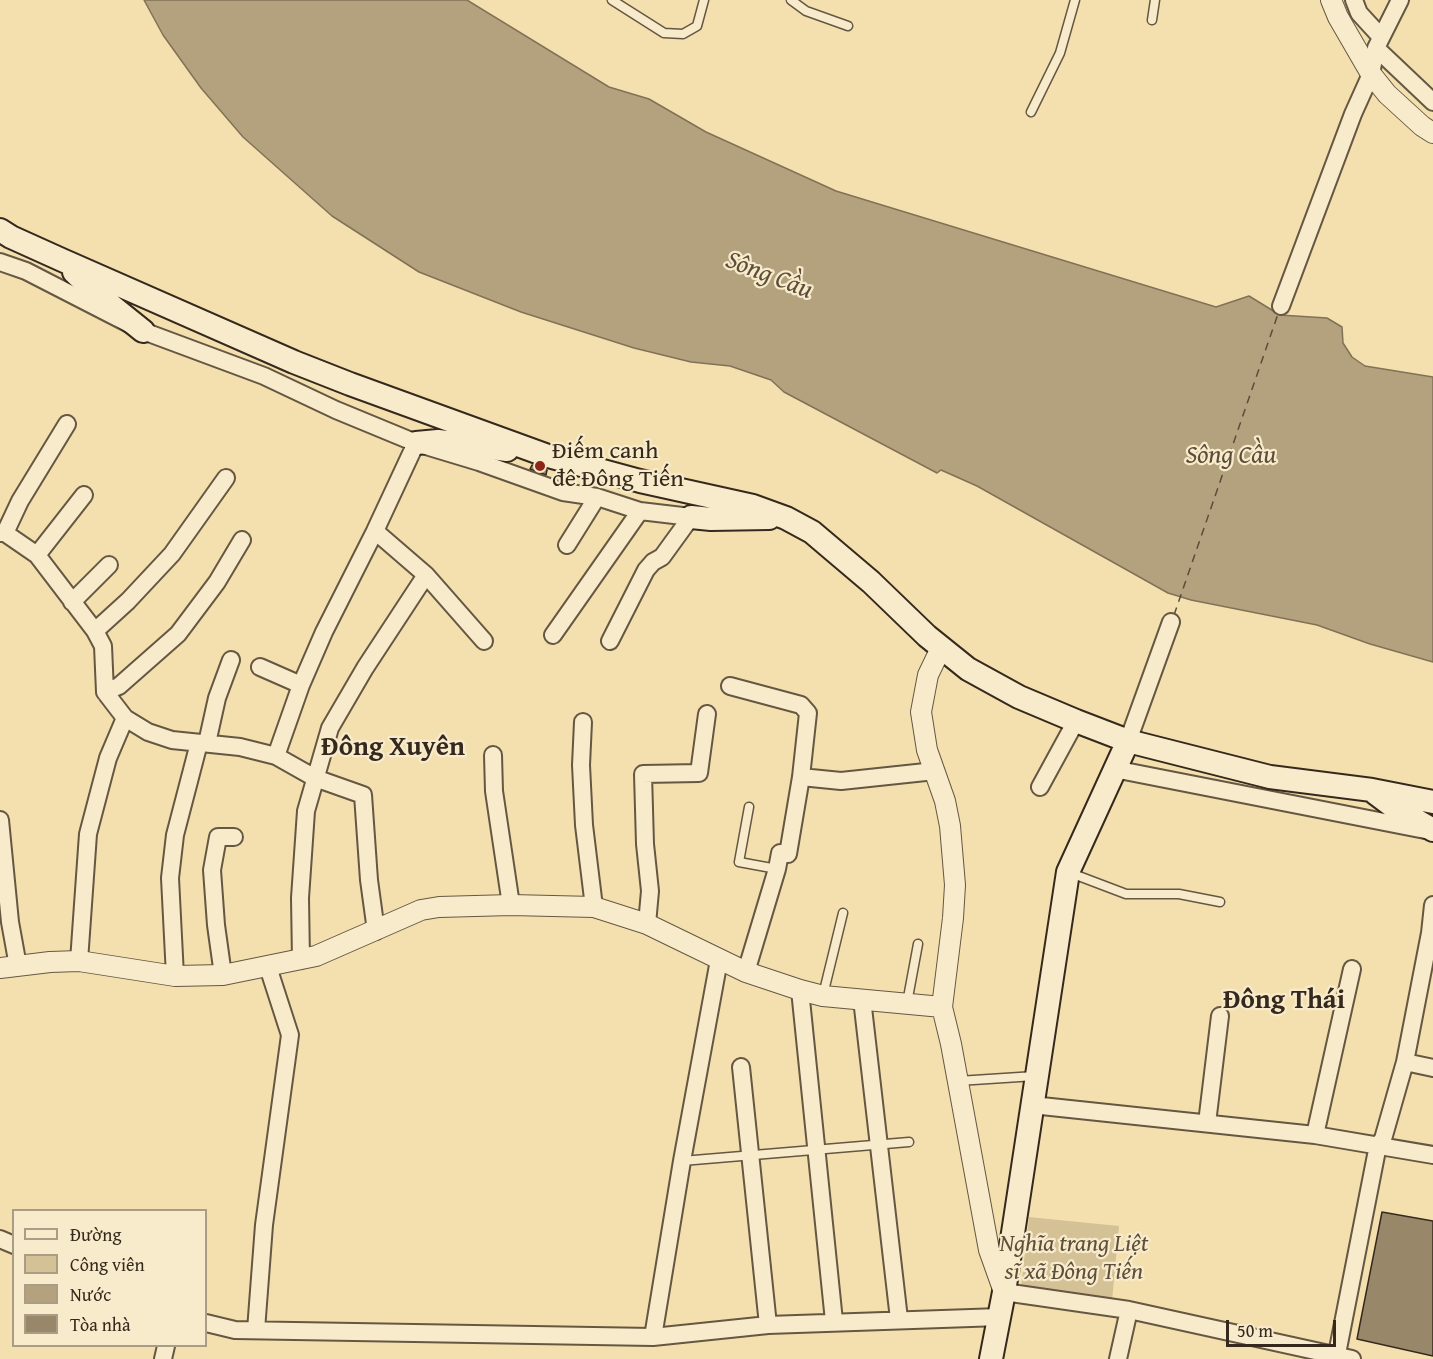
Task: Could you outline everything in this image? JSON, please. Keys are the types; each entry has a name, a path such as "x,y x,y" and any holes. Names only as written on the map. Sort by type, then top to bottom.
{"main road":[{"path":"0,230 62,260 305,366 548,456 640,481 753,506 786,518 812,532 871,582 941,648 986,681 1019,698 1076,721 1128,741 1270,777 1372,790 1433,802"},
{"path":"62,260 97,294 143,331"},
{"path":"416,442 438,441 548,456"},
{"path":"691,517 786,518"},
{"path":"991,1359 1004,1292 1068,872 1128,741"},
{"path":"1372,790 1433,831"}],"street":[{"path":"1330,0 1371,74 1387,94 1433,133"},
{"path":"1354,0 1359,13 1378,43 1433,102"},
{"path":"1281,306 1353,114 1371,74 1378,43 1400,0"},
{"path":"0,262 26,271 143,331 264,376 336,410 416,442 563,492 597,497 640,511 691,517 662,557 649,566 610,641"},
{"path":"67,424 2,533 37,555 95,631 103,646 105,692 125,718 148,732 172,740 240,747 276,756 315,778 363,795 369,880 376,931"},
{"path":"276,756 301,685 324,632 375,531 416,442"},
{"path":"95,631 128,601 172,554 226,478"},
{"path":"37,555 84,495"},
{"path":"567,545 597,497"},
{"path":"553,635 640,511"},
{"path":"375,531 426,575 484,641"},
{"path":"105,692 119,686 178,634 217,582 242,540"},
{"path":"72,602 109,565"},
{"path":"301,960 300,898 306,810 330,728 365,668 426,575"},
{"path":"1128,741 1171,622"},
{"path":"941,648 928,675 921,712 927,750 945,801 950,826 955,885 942,1007 951,1044 989,1250 1004,1292 1129,1310 1344,1358 1383,1143 1405,1062 1430,933 1433,905"},
{"path":"175,976 170,879 175,835 231,660"},
{"path":"260,667 301,685"},
{"path":"730,686 801,705 808,713 801,777 788,854 780,853 746,972"},
{"path":"647,924 650,891 645,844 643,774 699,773 707,714"},
{"path":"79,961 88,834 108,758 125,718"},
{"path":"1040,787 1076,721"},
{"path":"583,722 581,765 584,825 594,907"},
{"path":"493,754 494,791 511,905"},
{"path":"1114,769 1433,831"},
{"path":"801,777 841,781 935,771"},
{"path":"0,820 10,922 9,967 79,961 175,976 222,975 316,956 421,910 439,907 511,905 594,907 647,924 746,972 800,990 823,996 942,1007"},
{"path":"222,975 212,870 218,837 234,837"},
{"path":"653,1337 719,960"},
{"path":"256,1330 264,1225 290,1035 268,967"},
{"path":"1315,1135 1352,969"},
{"path":"800,990 834,1321"},
{"path":"862,999 899,1319"},
{"path":"1207,1123 1220,1016"},
{"path":"1405,1062 1433,1068"},
{"path":"741,1067 768,1325"},
{"path":"1032,1105 1383,1143 1433,1155"},
{"path":"1118,1359 1129,1310"},
{"path":"207,1323 235,1330 653,1337 768,1325 834,1321 1000,1317"}],"lane":[{"path":"612,0 663,33 683,34 696,26 704,0"},
{"path":"792,0 806,11 848,26"},
{"path":"1031,112 1060,53 1075,0"},
{"path":"1152,20 1155,0"},
{"path":"749,807 739,862 777,868"},
{"path":"1068,872 1126,894 1179,894 1221,902"},
{"path":"823,996 843,914"},
{"path":"907,1003 918,944"},
{"path":"957,1081 1036,1076"},
{"path":"682,1161 909,1142"}],"green space":[{"name":"Nghĩa trang Liệt sĩ xã Đông Tiến","path":"1029,1217 1119,1226 1112,1301 1021,1288"}],"water":[{"name":"Sông Cầu","path":"144,0 467,0 609,87 649,99 706,132 836,191 1216,307 1249,296 1280,315 1327,318 1342,327 1343,343 1352,357 1365,366 1433,377 1433,662 1370,644 1317,625 1191,600 1168,593 977,486 941,470 937,473 784,392 771,380 730,366 691,362 634,348 521,312 419,272 332,216 243,137 201,88 163,35"}],"building":[{"path":"532,465 547,470 546,475 530,469"},
{"path":"1382,1212 1433,1221 1433,1356 1357,1339"}],"ferry route":[{"path":"1174,615 1278,314"}],"place":[{"name":"Điếm canh đê Đông Tiến","path":"540,466"}],"district":[{"name":"Đông Xuyên","path":"393,748"},
{"name":"Đông Thái","path":"1284,1001"}]}
